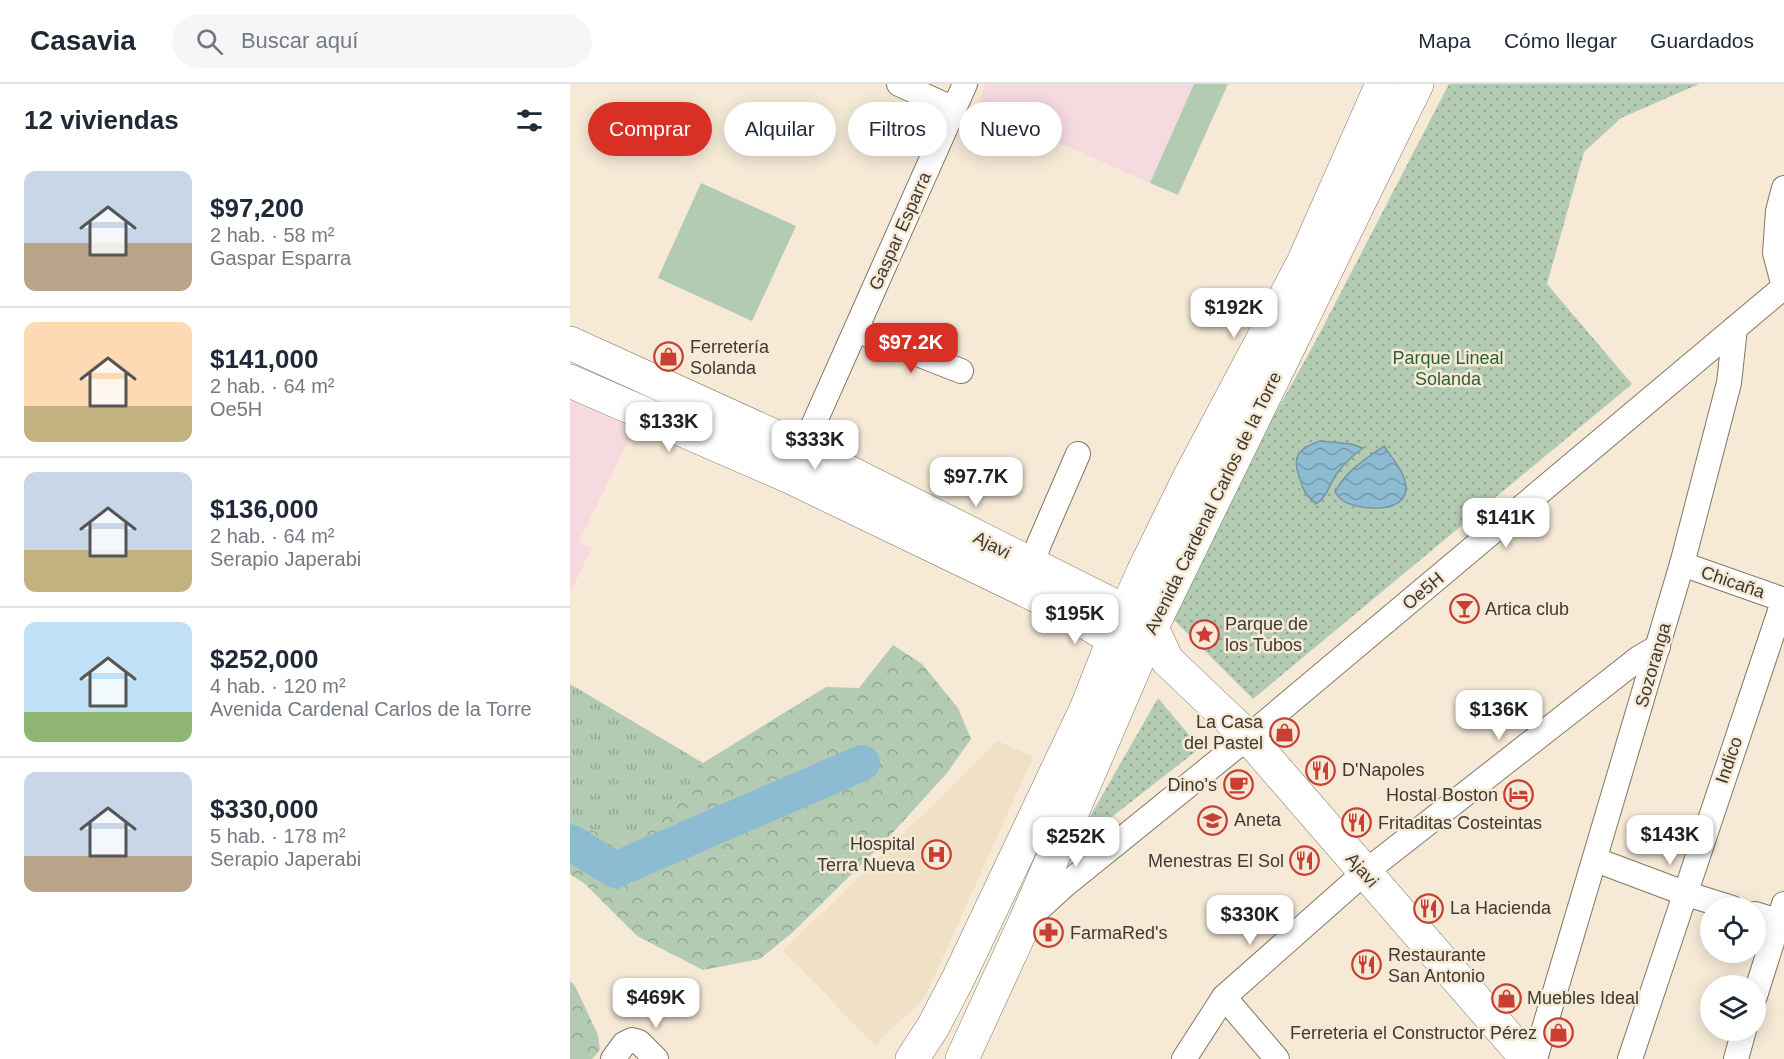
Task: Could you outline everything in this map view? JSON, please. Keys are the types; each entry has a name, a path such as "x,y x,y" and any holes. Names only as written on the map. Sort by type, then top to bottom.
{"street":[{"path":"899,84 954,109"},
{"name":"Gaspar Esparra","path":"796,463 965,84"},
{"name":"Avenida Cardenal Carlos de la Torre","path":"912,1059 933,1027 959,977 1086,709 1140,639 1143,572 1188,480 1303,263 1382,84"},
{"name":"Avenida Cardenal Carlos de la Torre","path":"962,1059 1025,922 1140,639 1417,84"},
{"path":"1735,328 1784,287 1775,254 1778,211 1784,188"},
{"name":"Sozoranga","path":"1535,1059 1596,860 1682,564 1729,383 1735,328"},
{"name":"Oe5H","path":"1025,922 1065,885 1248,737 1735,328"},
{"path":"856,330 961,371"},
{"name":"Ajavi","path":"570,343 1062,608 1140,639"},
{"name":"Ajavi","path":"570,381 796,463 1032,566 1140,639 1248,737 1527,1059"},
{"path":"1032,566 1039,544 1078,454"},
{"name":"Chicaña","path":"1682,564 1784,599"},
{"name":"Indico","path":"1630,1059 1784,599"},
{"path":"1184,1059 1224,997 1364,873 1639,658 1658,647"},
{"path":"1596,860 1700,898"},
{"path":"1762,975 1782,916 1766,915"},
{"path":"1224,997 1277,1059"},
{"path":"613,1059 624,1044 632,1040 639,1042 656,1059"},
{"path":"1736,1059 1741,1041"}],"shaded area":[{"path":"986,84 1194,84 1150,183 1062,144 1062,102 980,102"},
{"path":"570,400 634,429 579,541 592,548 570,593"},
{"name":"Hospital Terra Nueva","path":"998,741 1033,757 925,997 875,1045 783,951"}],"green space":[{"path":"1194,84 1228,84 1178,195 1150,183"},
{"name":"Parque Lineal Solanda","path":"1449,84 1699,84 1621,118 1584,152 1547,284 1632,384 1253,699 1165,611 1313,346"},
{"path":"701,183 796,226 752,321 658,278"},
{"path":"893,645 922,664 958,708 971,739 947,773 888,838 793,932 760,959 703,970 637,936 585,884 570,874 570,822 631,845 673,810 703,763 826,687 859,688"},
{"path":"570,684 703,763 673,810 631,845 570,822"},
{"path":"1158,698 1200,748 1072,848"},
{"path":"570,981 575,986 598,1035 600,1050 592,1059 570,1059"}],"water":[{"path":"1320,441 1351,444 1363,448 1335,476 1323,498 1316,504 1303,489 1296,462 1303,449"},
{"path":"1384,446 1398,466 1405,482 1404,497 1389,507 1379,508 1357,506 1340,498 1335,492 1345,478 1356,466"}],"waterway":[{"path":"570,842 615,870 862,763"}],"place":[{"name":"Ferretería Solanda","path":"669,357"},
{"name":"Artica club","path":"1464,609"},
{"name":"Parque de los Tubos","path":"1204,634"},
{"name":"La Casa del Pastel","path":"1284,732"},
{"name":"D'Napoles","path":"1321,770"},
{"name":"Dino's","path":"1238,785"},
{"name":"Hostal Boston","path":"1519,795"},
{"name":"Aneta","path":"1213,820"},
{"name":"Fritaditas Costeintas","path":"1357,823"},
{"name":"Hospital Terra Nueva","path":"936,854"},
{"name":"Menestras El Sol","path":"1305,861"},
{"name":"La Hacienda","path":"1429,908"},
{"name":"FarmaRed's","path":"1049,933"},
{"name":"Restaurante San Antonio","path":"1367,965"},
{"name":"Muebles Ideal","path":"1506,998"},
{"name":"Ferreteria el Constructor Pérez","path":"1558,1033"}]}
